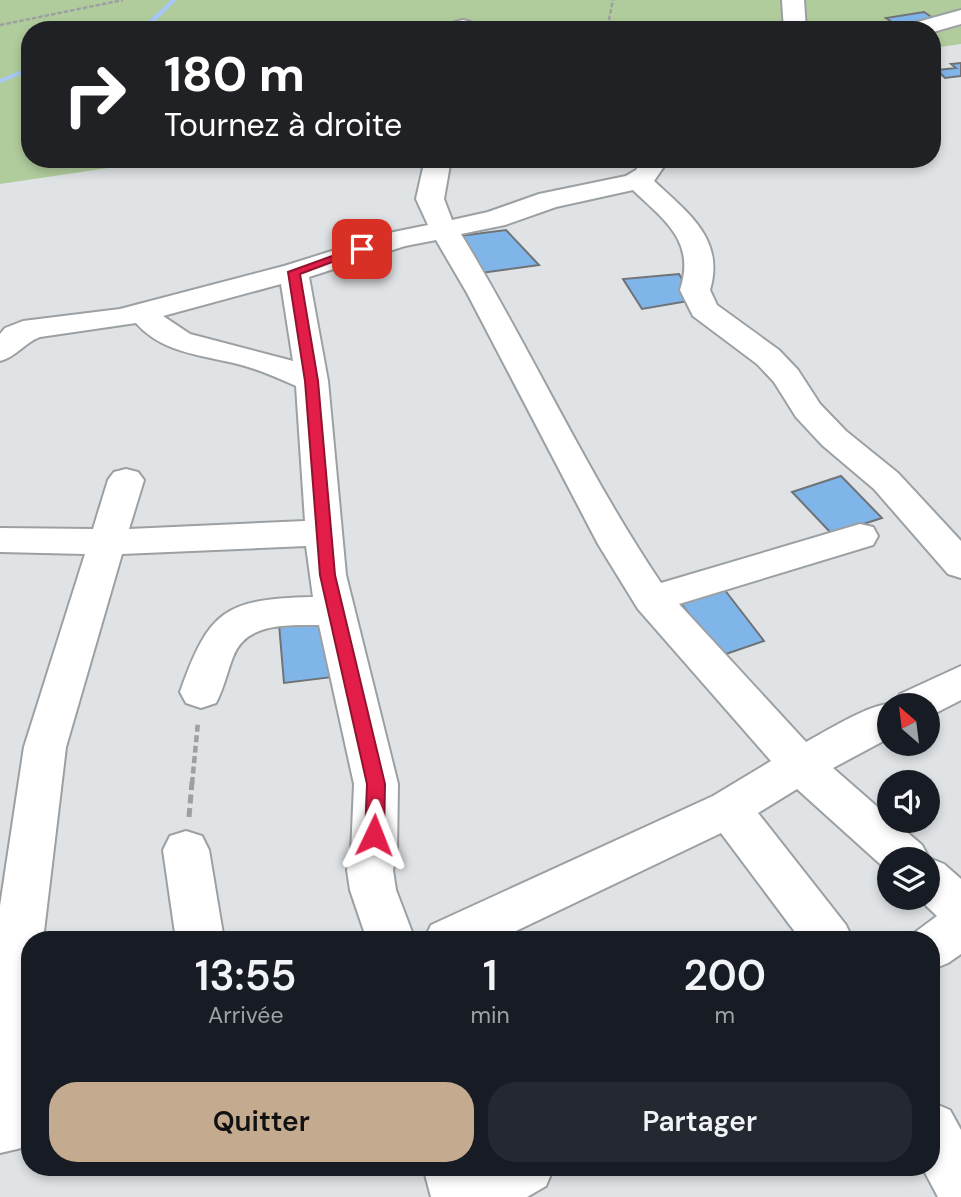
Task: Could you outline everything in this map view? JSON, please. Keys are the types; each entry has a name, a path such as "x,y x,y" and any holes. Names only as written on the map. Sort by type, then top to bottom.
{"street":[{"path":"793,0 795,21"},
{"path":"941,23 961,17"},
{"path":"436,168 430,200 433,210 446,229 616,544 652,599 800,765 892,847"},
{"path":"0,352 16,335 34,328 121,318 294,272 362,249 495,219 642,168"},
{"path":"653,168 701,257 701,271 695,290 704,310 768,357 787,377 808,410 834,438 886,481 961,565"},
{"path":"294,272 312,381 327,575 376,784 374,854 370,870 373,890 388,931"},
{"path":"141,311 153,327 170,338 193,346 253,358 312,381"},
{"path":"0,1083 46,747 127,480"},
{"path":"0,540 107,542 324,533"},
{"path":"652,599 860,536"},
{"path":"201,692 221,639 234,624 258,616 334,610"},
{"path":"938,693 961,681"},
{"path":"467,931 729,809 800,765 877,725"},
{"path":"729,809 822,931"},
{"path":"186,850 199,931"},
{"path":"940,889 961,908"},
{"path":"940,941 961,926"},
{"path":"0,1127 21,1122"},
{"path":"940,1146 961,1185"},
{"path":"453,1176 459,1197"},
{"path":"470,1197 510,1176"}],"path":[{"path":"0,25 122,0"},
{"path":"608,20 613,0"},
{"path":"186,850 201,692"}],"green space":[{"path":"0,0 961,0 961,44 941,47 941,21 21,21 21,168 108,168 0,184"}],"building":[{"path":"924,12 938,21 890,21 886,18"},
{"path":"961,63 961,76 945,78 941,74 941,70 956,68 951,64"},
{"path":"506,230 539,265 474,274 451,237"},
{"path":"679,274 694,300 642,309 623,279"},
{"path":"841,476 882,518 832,534 792,492"},
{"path":"724,589 764,641 720,656 681,603"},
{"path":"333,618 341,676 284,683 279,624"}],"waterway":[{"path":"152,21 174,0"},
{"path":"0,81 21,73"}],"route":[{"path":"362,249 294,272 312,381 327,575 376,784 374,835"}]}
